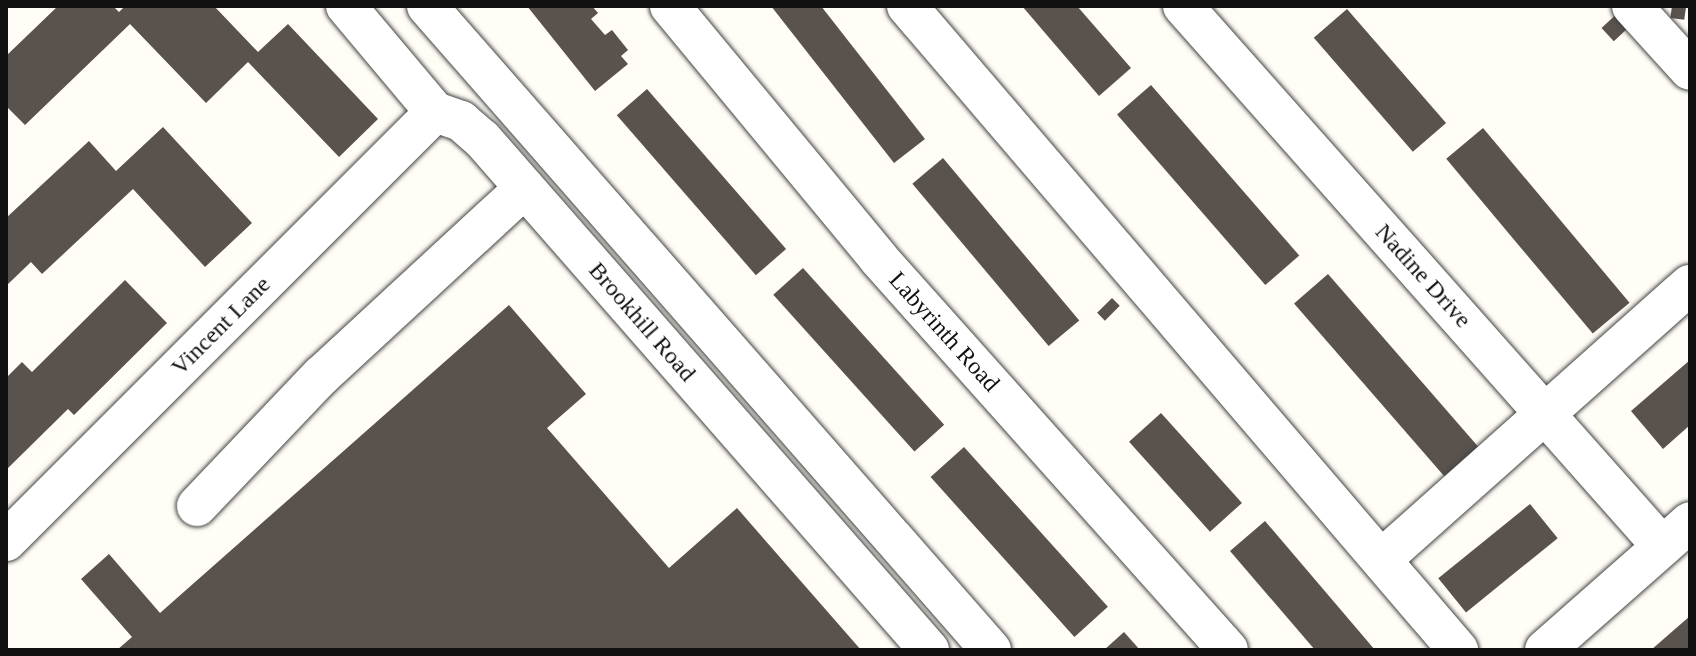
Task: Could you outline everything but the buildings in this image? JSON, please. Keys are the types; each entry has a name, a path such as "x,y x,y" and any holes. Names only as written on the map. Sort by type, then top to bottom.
{"street":[{"name":"Brookhill Road","path":"346,6 435,112 461,121 482,139 929,650"},
{"path":"427,6 991,650"},
{"name":"Labyrinth Road","path":"670,6 879,259 1228,650"},
{"path":"907,6 1458,650"},
{"name":"Nadine Drive","path":"1183,6 1545,414 1678,543"},
{"path":"1632,6 1690,70"},
{"name":"Vincent Lane","path":"6,541 435,112"},
{"path":"197,506 321,376 525,188"},
{"path":"1382,559 1690,285"},
{"path":"1545,650 1678,543"}]}
